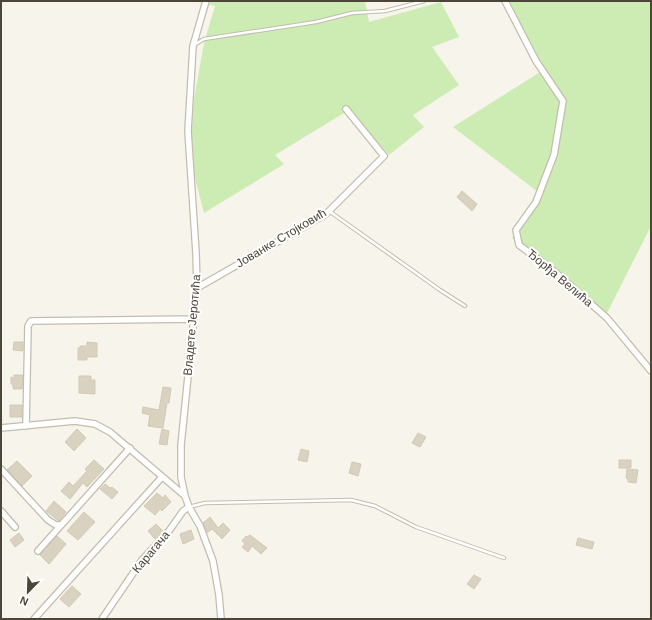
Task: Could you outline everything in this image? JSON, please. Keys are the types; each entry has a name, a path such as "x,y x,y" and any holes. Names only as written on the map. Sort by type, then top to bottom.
{"street":[{"name":"Владете Јеротића","path":"206,1 193,46 188,131 197,288 181,445 181,477 189,507 200,526 213,561 219,595 221,619"},
{"name":"Ђорђа Велића","path":"505,1 536,61 563,101 554,155 536,202 516,230 519,244 555,272 607,318 651,370"},
{"name":"Јованке Стојковић","path":"197,288 329,211 384,156 346,109"},
{"path":"26,426 28,326 31,321 194,319"},
{"path":"1,428 76,421 103,427 130,448 185,496"},
{"path":"38,551 130,448"},
{"path":"1,469 48,520 61,526"},
{"path":"34,619 162,477"},
{"name":"Карагача","path":"102,619 142,560 169,531 183,511 189,507"},
{"path":"2,513 15,528"}],"lane":[{"path":"193,46 204,39 316,22 352,13 385,11 424,1"},
{"path":"329,211 440,290 466,306"},
{"path":"189,507 205,503 351,500 375,506 416,527 504,558"}],"green space":[{"path":"195,1 365,1 369,22 441,2 459,37 432,47 459,85 413,115 424,127 389,155 349,110 275,155 284,164 204,213 190,159 194,99 204,43 215,6"},
{"path":"510,1 651,1 651,226 606,315 552,268 512,238 523,219 542,195 453,127 545,69 522,28"}],"building":[{"path":"462,191 477,204 472,211 457,197"},
{"path":"14,342 23,342 23,351 13,350"},
{"path":"87,342 97,343 97,357 87,357 87,360 78,360 78,348 80,348 80,346 87,346"},
{"path":"14,375 23,375 22,389 13,389 11,377 14,378"},
{"path":"79,376 91,376 91,380 95,380 95,394 79,393"},
{"path":"163,387 171,388 163,428 148,426 150,415 142,413 143,407 159,410"},
{"path":"10,405 22,405 22,417 10,417"},
{"path":"77,429 86,438 74,451 65,442"},
{"path":"162,429 169,431 167,445 159,444"},
{"path":"418,433 426,437 420,447 412,443"},
{"path":"301,449 309,451 307,462 298,460"},
{"path":"94,460 104,469 87,487 83,483 70,499 61,491 69,482 73,486 87,471 85,469"},
{"path":"619,460 631,460 631,468 619,468"},
{"path":"17,461 32,476 22,486 7,470"},
{"path":"352,462 361,464 358,476 349,473"},
{"path":"627,469 638,470 636,483 628,482 628,479 626,478"},
{"path":"105,484 118,492 112,499 100,489"},
{"path":"157,493 163,498 165,495 171,502 162,511 160,509 155,515 144,506"},
{"path":"54,501 66,512 59,521 46,511"},
{"path":"84,512 95,522 78,540 67,531"},
{"path":"210,517 218,528 223,523 230,530 222,539 212,529 207,533 203,523"},
{"path":"156,524 163,531 155,539 148,531"},
{"path":"191,530 194,539 183,544 180,534"},
{"path":"19,533 24,540 15,547 10,540"},
{"path":"250,535 267,548 261,554 252,546 248,552 242,547 245,544 242,541 246,536 247,537"},
{"path":"57,536 66,544 49,564 40,555"},
{"path":"578,538 594,542 592,549 576,545"},
{"path":"474,575 481,579 474,589 467,584"},
{"path":"72,586 81,594 69,607 60,599"}]}
